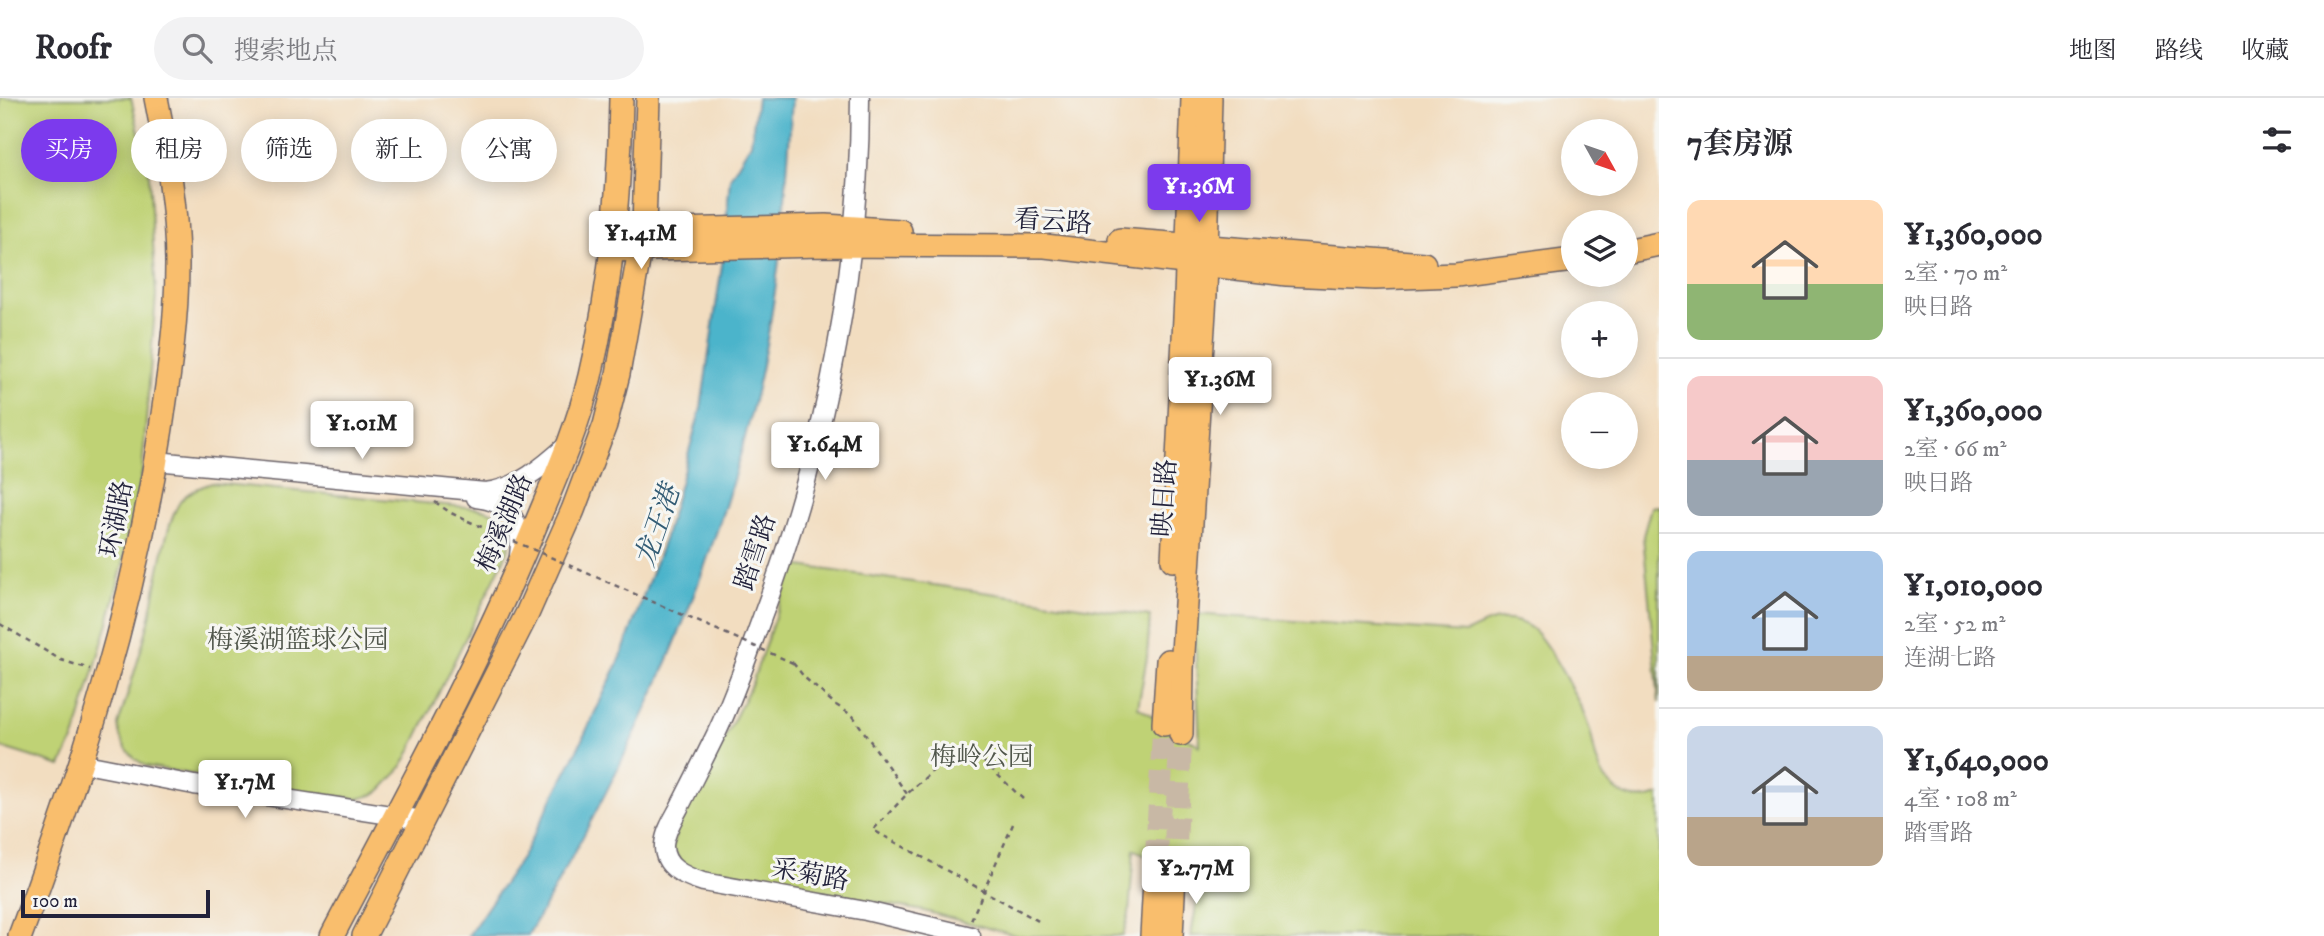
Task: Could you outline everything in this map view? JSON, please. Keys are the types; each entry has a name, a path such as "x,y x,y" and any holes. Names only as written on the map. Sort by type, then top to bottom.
{"main road":[{"name":"环湖路","path":"20,936 86,768 107,673 162,467 177,264 174,211 156,98"},
{"name":"环湖路","path":"34,936 145,586 162,467 186,343 190,283 185,192 169,98"},
{"name":"梅溪湖路","path":"332,936 459,692 516,573 567,445 589,378 603,311 614,225 621,98"},
{"path":"364,936 527,614 605,425 618,374 642,238 648,98"},
{"name":"映日路","path":"1193,98 1197,255"},
{"name":"映日路","path":"1172,729 1182,669 1197,255 1210,98"},
{"path":"614,225 642,238"},
{"name":"看云路","path":"642,238 842,237 878,231 1016,233 1197,255 1446,266 1561,253"},
{"path":"1638,240 1659,236"},
{"path":"610,250 642,238"},
{"path":"1638,248 1659,244"},
{"name":"看云路","path":"1197,255 1287,274 1375,278 1456,275 1561,262"},
{"path":"1152,936 1165,868 1171,936"}],"street":[{"name":"踏雪路","path":"662,838 728,689 770,577 818,405 832,338 854,98"},
{"name":"踏雪路","path":"842,237 860,98"},
{"path":"162,467 485,492 503,488 526,477 567,445"},
{"path":"162,467 486,499 504,508 517,523 520,533 516,573"},
{"path":"86,768 420,824"},
{"name":"采菊路","path":"662,838 667,861 688,878 866,911 968,935"},
{"name":"采菊路","path":"662,838 660,855 664,864 686,883 943,936"}],"path":[{"path":"430,493 440,508 793,663 836,705 853,716 907,794"},
{"path":"0,624 61,660 107,673"},
{"path":"1023,799 979,757 948,757 873,830 1042,923"},
{"path":"968,935 1013,824"}],"green space":[{"path":"0,98 131,98 136,119 131,119 131,182 149,182 156,295 142,472 107,626 75,736 61,766 0,747"},
{"name":"梅溪湖篮球公园","path":"212,483 477,508 494,513 505,521 510,534 508,551 407,758 381,790 372,795 358,799 264,787 146,766 135,759 124,744 118,725 150,617 170,525 183,498"},
{"path":"1659,506 1659,703 1643,536 1651,507"},
{"name":"梅岭公园","path":"793,565 1150,616 1147,657 1138,707 1200,746 1194,614 1465,633 1496,620 1524,624 1538,635 1546,646 1571,689 1588,725 1597,761 1607,780 1620,793 1629,797 1648,798 1659,795 1659,936 1191,936 1199,889 1134,849 1129,914 1123,936 1018,936 924,911 690,868 680,861 672,848 677,827 752,683"}],"water":[{"path":"757,98 792,98 786,191 772,314 749,423 727,500 672,650 640,723 605,795 528,935 468,936 522,857 573,759 620,659 665,537 701,408 723,258 730,178 751,143"}],"tunnel":[{"path":"1156,863 1164,724"},
{"path":"1174,874 1181,734"}],"water label":[{"name":"龙王港","path":"658,526"}]}
